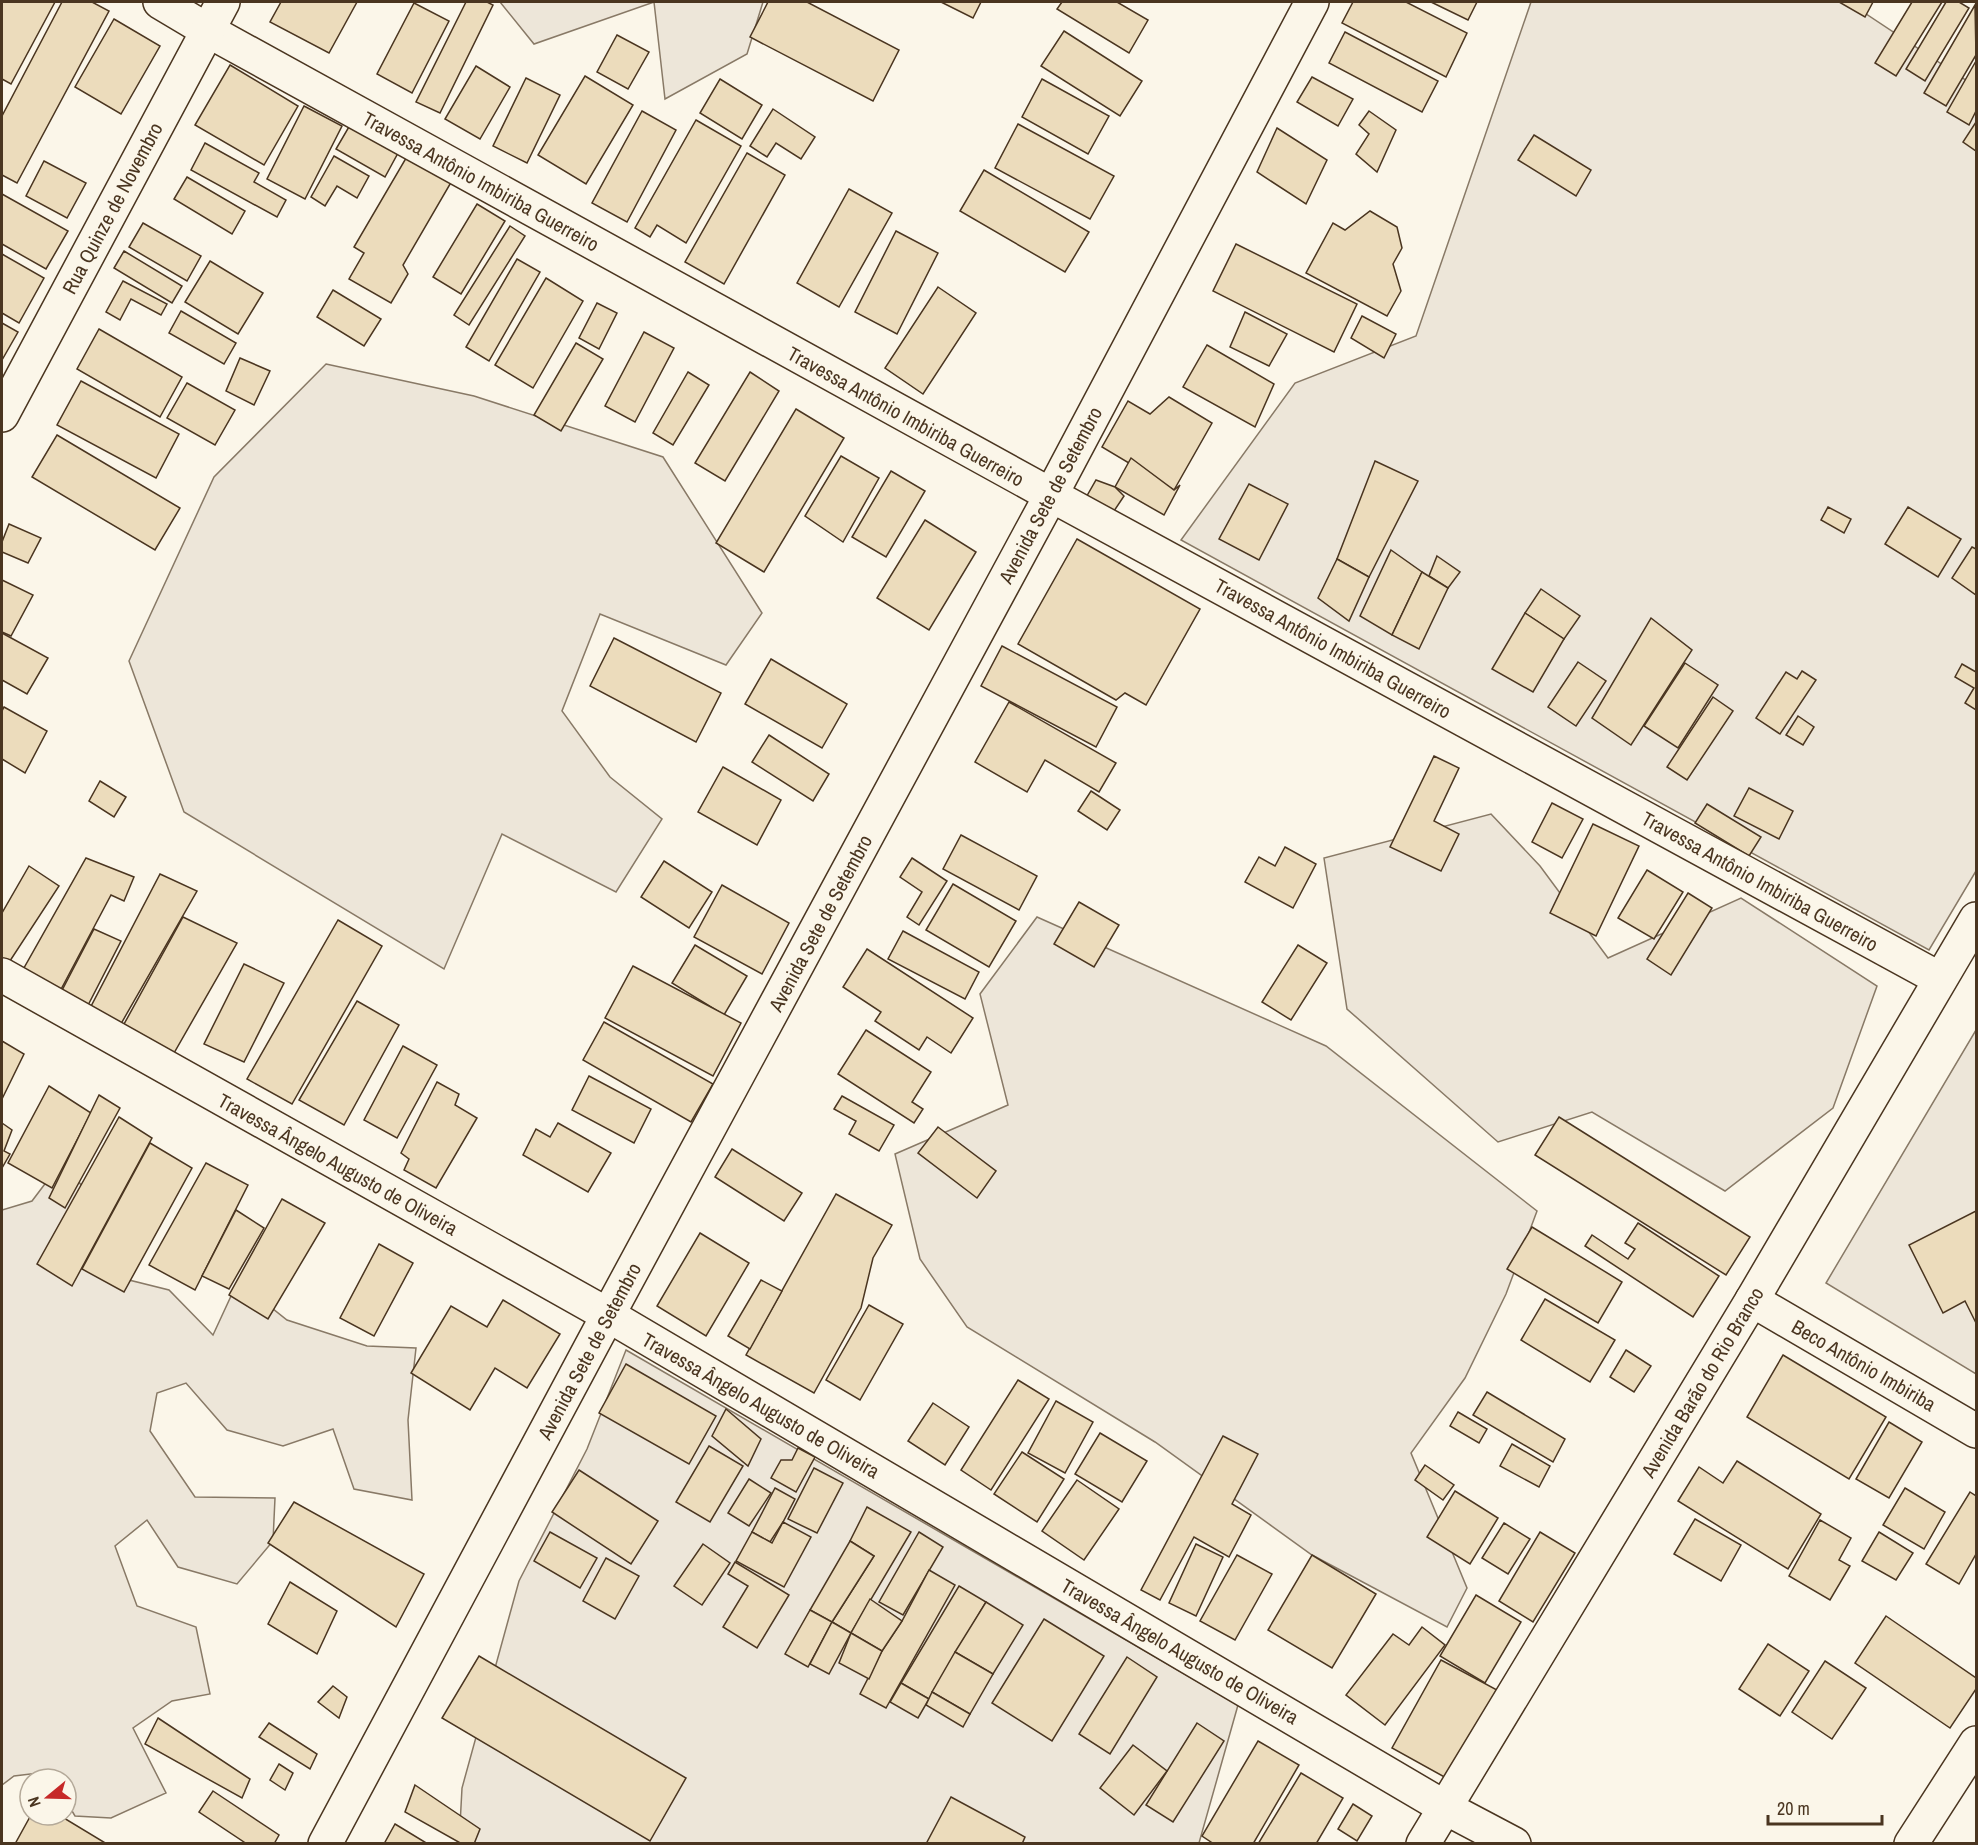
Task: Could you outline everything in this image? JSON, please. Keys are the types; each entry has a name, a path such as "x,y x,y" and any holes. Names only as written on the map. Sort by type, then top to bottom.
{"street":[{"name":"Travessa Antônio Imbiriba Guerreiro","path":"160,2 1051,495 1940,979"},
{"name":"Rua Quinze de Novembro","path":"2,415 223,2"},
{"name":"Avenida Sete de Setembro","path":"325,1844 1051,495 1312,2"},
{"name":"Avenida Barão do Rio Branco","path":"1423,1844 1752,1300 1977,919"},
{"name":"Travessa Ângelo Augusto de Oliveira","path":"2,975 608,1315 1444,1807 1514,1844"},
{"name":"Beco Antônio Imbiriba","path":"1752,1300 1977,1431"},
{"path":"1911,1844 1977,1743"}],"shaded area":[{"path":"500,2 654,2 534,44"},
{"path":"654,2 763,2 747,54 665,99"},
{"path":"1531,2 1848,2 1976,87 1976,871 1929,950 1181,540 1295,383 1416,336"},
{"path":"326,364 474,396 663,457 762,613 726,665 600,614 562,711 610,777 662,819 616,892 502,834 444,969 184,812 129,661 214,477"},
{"path":"1491,814 1540,866 1608,958 1741,898 1877,986 1833,1108 1725,1191 1592,1112 1498,1142 1347,1009 1324,858"},
{"path":"1037,917 1326,1046 1537,1211 1506,1294 1465,1378 1411,1453 1467,1588 1447,1627 1312,1555 1155,1442 967,1327 920,1259 895,1154 1008,1105 980,994"},
{"path":"1976,1030 1976,1374 1826,1283"},
{"path":"63,1160 105,1218 98,1258 117,1277 169,1290 213,1335 238,1281 287,1320 367,1346 416,1348 408,1420 412,1500 354,1489 333,1429 283,1446 227,1430 186,1383 157,1393 150,1431 195,1497 275,1498 273,1541 237,1584 178,1567 147,1520 115,1546 137,1606 196,1627 210,1694 172,1701 133,1728 166,1793 111,1818 78,1816 78,1767 18,1767 18,1776 2,1785 2,1210 32,1201"},
{"path":"626,1350 1238,1705 1199,1843 459,1844 462,1788 519,1581 587,1449"}],"building":[{"path":"2,2 55,2 11,84 2,79"},
{"path":"62,2 92,2 109,11 17,183 2,175 2,116"},
{"path":"281,2 357,2 329,53 270,22"},
{"path":"466,2 487,2 493,5 440,113 416,102"},
{"path":"768,2 807,2 899,50 873,101 750,37"},
{"path":"941,2 981,2 973,18"},
{"path":"1062,2 1117,2 1148,20 1129,53 1057,9"},
{"path":"1353,2 1406,2 1467,33 1446,77 1342,23"},
{"path":"1431,2 1477,2 1468,20"},
{"path":"1839,2 1873,2 1865,17"},
{"path":"1912,2 1942,2 1896,76 1875,63"},
{"path":"1946,2 1959,2 1969,8 1925,81 1906,69"},
{"path":"414,3 449,21 412,93 377,74"},
{"path":"1975,5 1976,55 1946,106 1924,93"},
{"path":"114,19 160,46 121,114 75,87"},
{"path":"1064,31 1142,81 1120,116 1041,66"},
{"path":"1345,32 1438,81 1422,112 1329,63"},
{"path":"617,35 649,52 628,89 597,72"},
{"path":"1976,61 1976,111 1969,125 1947,112"},
{"path":"230,65 298,106 264,165 195,125"},
{"path":"476,66 510,87 480,139 445,119"},
{"path":"585,76 633,105 586,184 538,155"},
{"path":"1312,77 1353,99 1338,126 1297,102"},
{"path":"526,78 560,95 527,163 493,146"},
{"path":"720,79 762,105 742,139 700,113"},
{"path":"1042,79 1109,116 1088,154 1022,117"},
{"path":"304,106 342,126 305,199 267,179"},
{"path":"773,109 815,137 801,159 776,143 767,157 750,146"},
{"path":"642,111 676,130 627,222 592,203"},
{"path":"1369,111 1396,130 1377,172 1356,154 1369,134 1359,125"},
{"path":"696,120 741,146 686,243 657,225 650,237 635,228"},
{"path":"1976,122 1976,151 1963,142"},
{"path":"1018,124 1114,176 1090,219 995,168"},
{"path":"350,125 398,153 385,177 336,149"},
{"path":"1277,128 1327,160 1306,204 1257,172"},
{"path":"1534,135 1591,170 1576,196 1518,160"},
{"path":"205,143 259,173 254,182 286,200 277,217 191,170"},
{"path":"409,153 453,179 403,265 408,274 391,303 349,279 364,253 354,247"},
{"path":"747,153 785,175 724,284 685,262"},
{"path":"334,156 369,176 357,198 337,186 325,206 311,197"},
{"path":"44,161 86,183 67,218 26,196"},
{"path":"984,170 1089,232 1065,272 960,211"},
{"path":"187,177 245,211 232,234 174,199"},
{"path":"849,189 892,213 839,307 797,283"},
{"path":"2,194 68,231 46,269 2,244"},
{"path":"477,204 505,221 461,294 433,277"},
{"path":"1370,211 1397,227 1402,248 1393,264 1401,291 1387,316 1306,273 1333,223 1345,230"},
{"path":"143,223 201,256 187,281 129,247"},
{"path":"510,226 525,236 469,325 454,315"},
{"path":"896,231 938,253 897,334 855,312"},
{"path":"1236,244 1357,304 1334,352 1213,291"},
{"path":"124,251 182,286 172,303 114,268"},
{"path":"2,254 44,278 19,323 2,313"},
{"path":"517,259 540,272 489,361 466,347"},
{"path":"210,261 263,293 238,334 185,302"},
{"path":"546,278 583,301 533,388 495,365"},
{"path":"123,281 167,304 161,315 131,299 120,320 106,312"},
{"path":"938,287 976,313 923,394 885,368"},
{"path":"333,290 381,319 364,346 317,317"},
{"path":"597,303 617,313 599,349 579,338"},
{"path":"181,311 236,343 224,364 169,333"},
{"path":"1245,312 1287,334 1269,366 1230,347"},
{"path":"1362,316 1396,334 1384,358 1351,338"},
{"path":"2,323 18,332 2,360"},
{"path":"99,329 182,377 160,417 77,369"},
{"path":"644,332 674,348 635,422 605,406"},
{"path":"576,343 603,359 561,431 534,415"},
{"path":"1207,345 1274,384 1255,427 1183,387"},
{"path":"240,358 270,371 254,405 226,391"},
{"path":"688,372 709,385 673,445 653,433"},
{"path":"750,372 779,391 725,481 695,463"},
{"path":"81,381 179,434 156,478 57,425"},
{"path":"187,383 235,410 215,445 167,418"},
{"path":"1169,397 1212,423 1174,490 1102,447 1128,401 1150,414"},
{"path":"796,409 844,438 764,572 716,543"},
{"path":"57,435 180,508 155,550 32,477"},
{"path":"841,456 879,478 843,542 805,516"},
{"path":"1131,458 1174,490 1180,485 1164,515 1115,487"},
{"path":"1375,461 1418,481 1369,577 1337,559"},
{"path":"891,471 925,491 886,557 852,537"},
{"path":"1096,480 1115,487 1124,496 1110,517 1084,501"},
{"path":"1249,484 1288,504 1259,560 1219,539"},
{"path":"1828,507 1851,519 1844,533 1821,520"},
{"path":"1908,507 1961,539 1938,577 1885,544"},
{"path":"925,520 976,552 929,630 877,598"},
{"path":"9,524 41,538 28,563 2,552 2,542"},
{"path":"1077,539 1200,609 1146,705 1125,693 1116,700 1018,644"},
{"path":"1972,547 1976,549 1976,595 1952,578"},
{"path":"1391,550 1422,572 1392,635 1360,616"},
{"path":"1437,556 1460,572 1448,588 1429,576"},
{"path":"1337,559 1369,577 1349,621 1318,598"},
{"path":"1422,572 1448,588 1419,649 1392,635"},
{"path":"2,580 33,595 11,636 2,632"},
{"path":"1541,589 1580,616 1564,639 1525,613"},
{"path":"1525,613 1564,639 1533,692 1492,669"},
{"path":"1651,618 1692,650 1631,745 1592,718"},
{"path":"2,633 48,658 27,694 2,680"},
{"path":"614,638 721,693 696,742 590,686"},
{"path":"1002,646 1117,707 1096,747 981,686"},
{"path":"771,659 847,704 822,748 745,704"},
{"path":"1578,662 1606,681 1576,726 1548,707"},
{"path":"1685,663 1718,685 1678,748 1644,726"},
{"path":"1962,664 1976,672 1976,710 1965,703 1974,688 1955,677"},
{"path":"1802,671 1816,680 1780,734 1756,718 1786,672 1797,679"},
{"path":"1713,697 1733,711 1687,780 1667,767"},
{"path":"1009,702 1116,763 1099,792 1045,760 1027,792 975,762"},
{"path":"4,707 47,731 25,773 2,759 2,711"},
{"path":"1798,716 1814,727 1803,745 1786,735"},
{"path":"769,735 829,774 813,801 752,762"},
{"path":"1434,756 1459,768 1434,821 1459,834 1441,871 1390,847"},
{"path":"723,767 781,800 757,845 698,812"},
{"path":"100,781 126,797 114,817 89,801"},
{"path":"1749,788 1793,811 1779,839 1734,816"},
{"path":"1091,791 1120,810 1107,830 1078,811"},
{"path":"1552,803 1583,819 1562,858 1532,842"},
{"path":"1707,804 1761,837 1749,856 1695,823"},
{"path":"1593,824 1639,846 1596,936 1550,913"},
{"path":"961,835 1037,876 1019,910 943,869"},
{"path":"1285,847 1316,864 1293,908 1245,882 1259,857 1275,866"},
{"path":"86,858 134,877 124,901 111,895 58,995 20,975"},
{"path":"912,858 947,881 919,925 907,917 922,892 900,877"},
{"path":"664,861 712,892 689,928 641,897"},
{"path":"29,866 59,886 6,967 2,965 2,913"},
{"path":"1647,870 1683,892 1654,939 1618,918"},
{"path":"160,874 197,891 118,1029 87,1014"},
{"path":"953,884 1016,921 989,967 926,930"},
{"path":"722,885 789,923 762,974 694,937"},
{"path":"1688,893 1712,908 1671,975 1647,959"},
{"path":"1079,902 1119,925 1094,967 1054,944"},
{"path":"183,917 237,943 170,1060 118,1035"},
{"path":"338,920 382,946 292,1104 247,1079"},
{"path":"94,929 121,941 85,1011 58,998"},
{"path":"903,931 979,972 965,999 888,959"},
{"path":"695,945 747,976 724,1015 672,983"},
{"path":"1298,945 1327,963 1291,1020 1262,1002"},
{"path":"867,949 973,1018 951,1053 927,1037 919,1050 875,1021 881,1012 843,987"},
{"path":"244,964 284,983 244,1062 204,1044"},
{"path":"633,966 741,1023 713,1076 605,1018"},
{"path":"357,1001 399,1025 344,1125 299,1100"},
{"path":"604,1022 713,1084 691,1122 583,1060"},
{"path":"866,1030 931,1072 912,1102 923,1109 914,1123 838,1074"},
{"path":"2,1041 24,1054 2,1099"},
{"path":"403,1046 437,1065 397,1138 364,1120"},
{"path":"589,1076 651,1109 634,1143 572,1110"},
{"path":"437,1082 459,1094 455,1105 477,1118 436,1188 404,1170 409,1159 401,1153"},
{"path":"49,1086 91,1113 52,1188 8,1163"},
{"path":"99,1095 120,1108 65,1208 49,1198"},
{"path":"842,1096 894,1125 879,1151 849,1134 856,1121 834,1109"},
{"path":"119,1117 152,1138 72,1286 37,1264"},
{"path":"1559,1117 1750,1237 1726,1275 1535,1155"},
{"path":"2,1123 12,1130 4,1151 10,1154 2,1168"},
{"path":"558,1123 611,1153 588,1192 523,1155 536,1129 550,1137"},
{"path":"938,1127 996,1171 977,1198 918,1153"},
{"path":"150,1143 192,1168 124,1292 82,1269"},
{"path":"732,1149 802,1193 784,1221 715,1177"},
{"path":"206,1163 248,1185 195,1290 149,1265"},
{"path":"836,1194 892,1225 873,1258 861,1308 814,1393 746,1355"},
{"path":"282,1199 325,1223 268,1319 229,1295"},
{"path":"236,1210 264,1228 229,1289 202,1276"},
{"path":"1976,1211 1976,1323 1965,1301 1943,1313 1909,1245"},
{"path":"1638,1223 1719,1276 1693,1317 1585,1246 1592,1235 1628,1259 1635,1249 1625,1243"},
{"path":"1532,1227 1622,1282 1598,1323 1507,1269"},
{"path":"700,1233 749,1263 706,1336 657,1306"},
{"path":"379,1244 413,1263 374,1336 340,1318"},
{"path":"761,1280 782,1291 750,1349 728,1336"},
{"path":"1545,1299 1615,1340 1590,1382 1521,1340"},
{"path":"503,1300 560,1334 527,1388 495,1368 470,1410 411,1373 451,1306 487,1327"},
{"path":"869,1305 903,1324 860,1400 826,1380"},
{"path":"1626,1350 1651,1366 1634,1392 1610,1377"},
{"path":"1783,1355 1886,1417 1849,1479 1747,1417"},
{"path":"626,1364 716,1416 689,1464 599,1413"},
{"path":"1018,1380 1049,1399 991,1490 961,1470"},
{"path":"1487,1392 1565,1439 1553,1462 1473,1415"},
{"path":"1056,1401 1093,1422 1065,1473 1028,1453"},
{"path":"933,1403 969,1427 945,1465 908,1441"},
{"path":"726,1409 761,1439 748,1466 712,1436"},
{"path":"1458,1412 1487,1429 1479,1443 1450,1426"},
{"path":"1889,1422 1922,1442 1889,1498 1856,1479"},
{"path":"1100,1433 1147,1461 1122,1502 1075,1474"},
{"path":"1223,1436 1258,1454 1232,1504 1251,1515 1229,1557 1194,1537 1160,1600 1141,1590"},
{"path":"1512,1444 1550,1466 1539,1487 1500,1466"},
{"path":"709,1446 743,1466 710,1522 676,1502"},
{"path":"798,1448 815,1457 796,1492 771,1478 781,1460 792,1460"},
{"path":"1022,1452 1064,1479 1037,1522 994,1494"},
{"path":"1737,1461 1821,1514 1788,1569 1678,1501 1699,1467 1723,1483"},
{"path":"1425,1465 1454,1485 1443,1500 1415,1480"},
{"path":"814,1468 843,1483 817,1533 788,1519"},
{"path":"579,1470 658,1521 631,1564 552,1512"},
{"path":"749,1479 771,1493 749,1526 728,1513"},
{"path":"1077,1480 1119,1509 1084,1560 1042,1531"},
{"path":"775,1488 795,1499 770,1542 752,1532"},
{"path":"1905,1488 1945,1512 1924,1549 1883,1525"},
{"path":"1455,1491 1498,1518 1470,1564 1427,1537"},
{"path":"1970,1492 1976,1496 1976,1554 1959,1584 1926,1564"},
{"path":"294,1502 424,1574 396,1627 268,1543"},
{"path":"867,1507 911,1532 851,1633 832,1622 874,1556 850,1541"},
{"path":"1695,1519 1741,1545 1721,1581 1674,1554"},
{"path":"1820,1520 1851,1538 1839,1560 1850,1566 1830,1600 1789,1576"},
{"path":"783,1522 811,1537 784,1587 736,1561 752,1532 772,1543"},
{"path":"1504,1523 1530,1539 1508,1574 1482,1558"},
{"path":"550,1532 597,1558 580,1588 534,1561"},
{"path":"919,1532 943,1547 903,1615 879,1602"},
{"path":"1540,1532 1575,1553 1533,1622 1499,1601"},
{"path":"1879,1532 1913,1553 1896,1580 1862,1561"},
{"path":"850,1541 874,1556 832,1622 810,1610"},
{"path":"703,1544 730,1563 702,1605 674,1586"},
{"path":"1196,1544 1223,1557 1196,1616 1169,1603"},
{"path":"1237,1555 1272,1574 1235,1640 1200,1621"},
{"path":"1312,1555 1376,1594 1332,1668 1268,1630"},
{"path":"606,1558 639,1576 615,1619 583,1601"},
{"path":"735,1562 789,1595 757,1648 723,1627 748,1586 728,1574"},
{"path":"929,1570 955,1585 886,1708 860,1694"},
{"path":"290,1582 337,1611 317,1654 268,1624"},
{"path":"959,1586 986,1602 929,1699 901,1683"},
{"path":"1476,1595 1521,1622 1485,1683 1440,1656"},
{"path":"870,1599 902,1621 882,1651 851,1633"},
{"path":"986,1602 1023,1625 993,1674 955,1652"},
{"path":"810,1610 832,1622 808,1667 785,1654"},
{"path":"1886,1616 1976,1678 1976,1689 1950,1728 1855,1663"},
{"path":"1044,1619 1104,1656 1052,1741 992,1703"},
{"path":"832,1622 851,1633 829,1674 810,1664"},
{"path":"1422,1627 1445,1645 1385,1725 1346,1695 1393,1634 1409,1645"},
{"path":"851,1633 882,1651 869,1679 839,1663"},
{"path":"1768,1644 1809,1671 1780,1716 1739,1689"},
{"path":"955,1652 993,1674 970,1714 932,1692"},
{"path":"479,1656 686,1778 650,1841 442,1718"},
{"path":"1127,1657 1157,1677 1110,1754 1079,1734"},
{"path":"1441,1660 1497,1690 1448,1779 1392,1748"},
{"path":"1825,1661 1866,1688 1832,1739 1792,1712"},
{"path":"901,1683 929,1699 918,1718 890,1702"},
{"path":"333,1686 347,1697 339,1718 318,1702"},
{"path":"932,1692 970,1714 963,1727 926,1705"},
{"path":"158,1718 250,1779 242,1798 145,1744"},
{"path":"269,1723 317,1754 310,1769 259,1737"},
{"path":"1197,1723 1224,1741 1173,1822 1146,1805"},
{"path":"1258,1741 1299,1765 1253,1844 1214,1844 1202,1836"},
{"path":"1133,1745 1167,1771 1134,1815 1100,1788"},
{"path":"279,1764 293,1773 285,1790 270,1780"},
{"path":"1301,1773 1343,1798 1316,1844 1258,1844"},
{"path":"415,1785 480,1829 474,1844 462,1844 405,1812"},
{"path":"213,1791 279,1835 274,1844 247,1844 199,1812"},
{"path":"951,1797 1025,1837 1022,1844 926,1844"},
{"path":"1353,1804 1372,1816 1357,1841 1338,1829"},
{"path":"395,1824 428,1844 384,1844"},
{"path":"78,1826 107,1844 15,1844 24,1827"}]}
